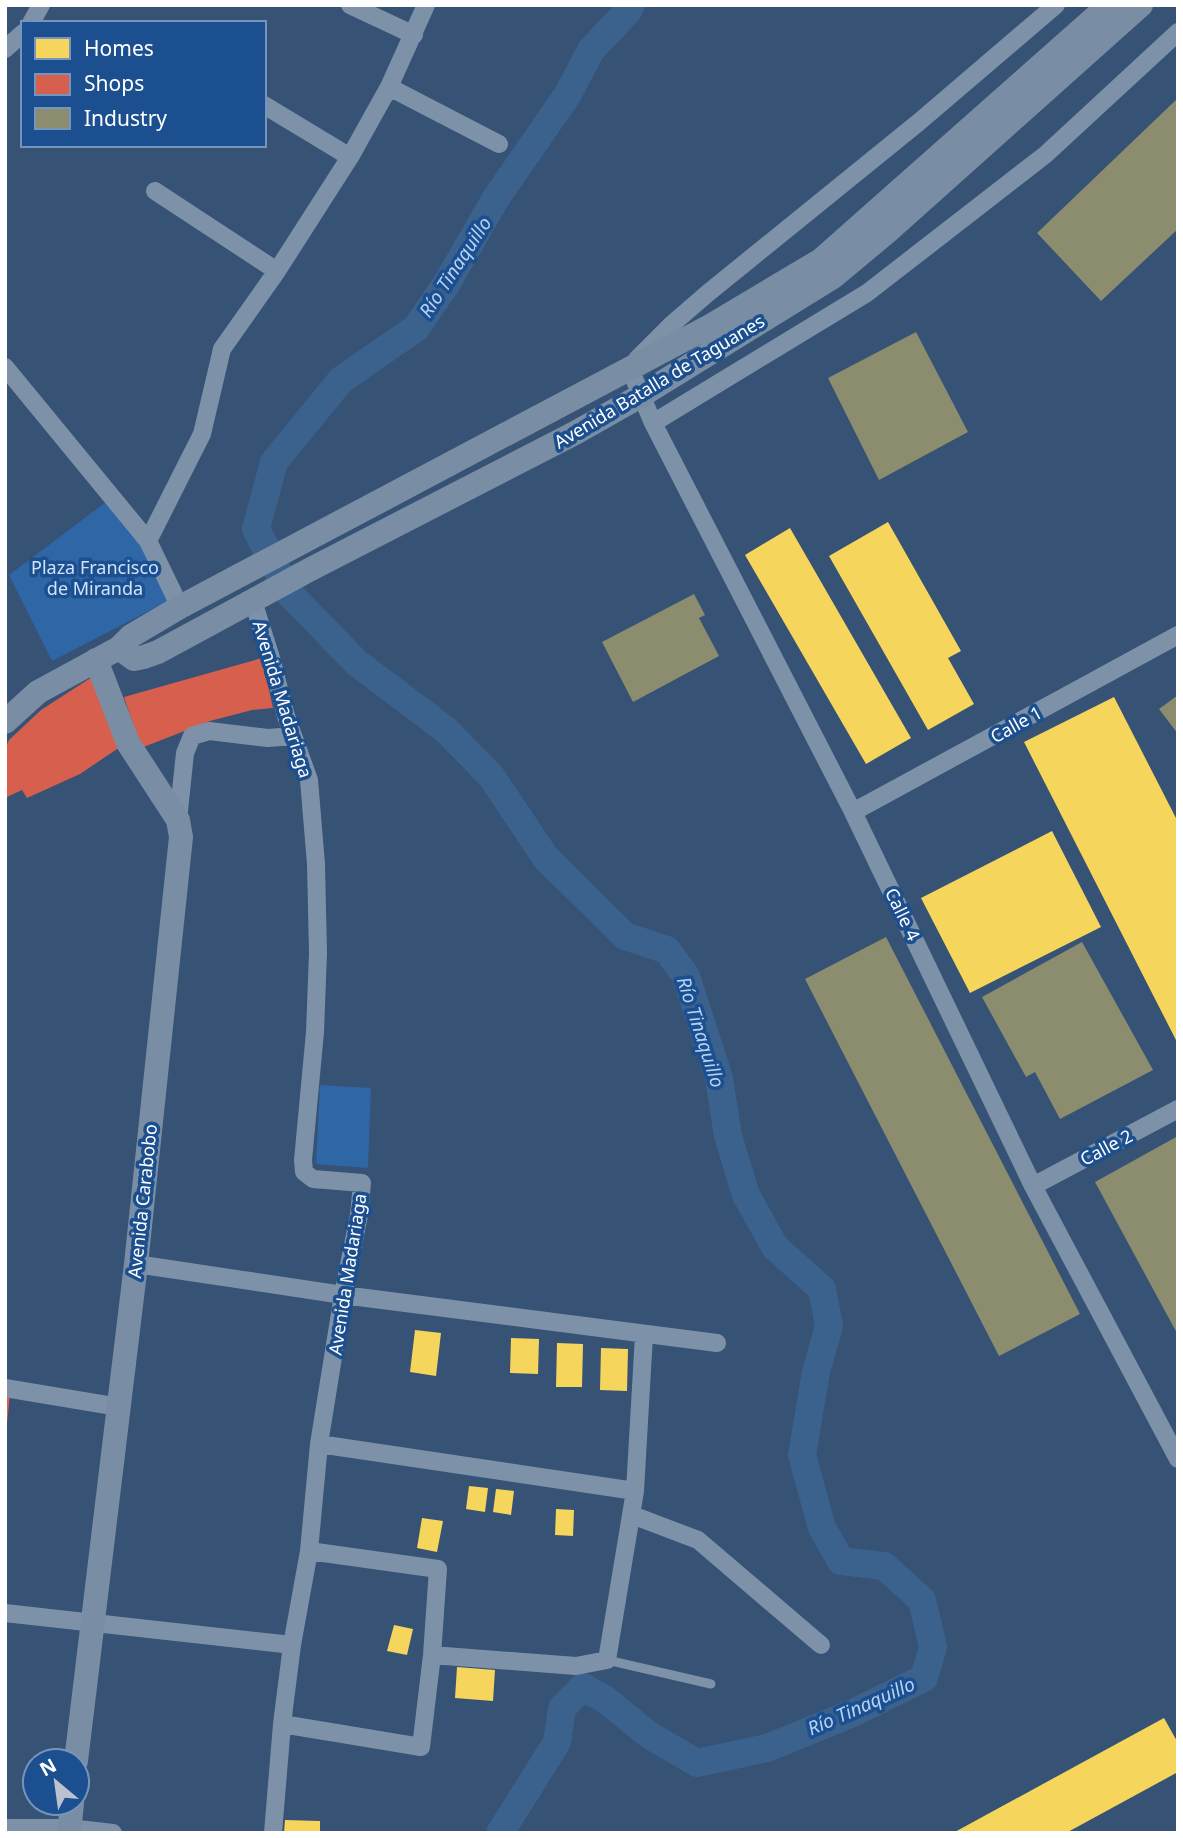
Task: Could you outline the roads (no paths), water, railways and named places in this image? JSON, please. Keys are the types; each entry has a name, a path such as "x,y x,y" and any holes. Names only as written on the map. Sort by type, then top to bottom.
{"street":[{"path":"32,21 41,5"},
{"path":"350,5 414,35"},
{"path":"148,541 202,434 222,349 277,271 350,157 389,87 426,5"},
{"path":"630,369 671,325 708,293 919,122 1056,5"},
{"name":"Avenida Batalla de Taguanes","path":"5,722 38,692 119,648 131,636 180,607 710,326 821,260 1110,5"},
{"name":"Avenida Batalla de Taguanes","path":"119,648 134,659 158,652 309,570 575,433 642,395 833,277 1141,5"},
{"path":"653,423 867,293 1045,155 1178,32"},
{"path":"5,49 21,35"},
{"path":"389,87 499,144"},
{"path":"266,106 350,157"},
{"path":"155,191 277,271"},
{"path":"5,367 148,541 180,607"},
{"name":"Calle 4","path":"630,369 653,423 853,812 1033,1186 1178,1459"},
{"name":"Avenida Madariaga","path":"259,599 293,736 309,780 316,864 318,941 315,1032 304,1172 313,1179 362,1183 359,1215 319,1444 309,1551 292,1645 282,1724 273,1833"},
{"name":"Calle 1","path":"853,812 1178,635"},
{"path":"96,660 128,743 178,820"},
{"path":"178,820 185,753 192,736 209,731 268,738 293,736"},
{"name":"Avenida Carabobo","path":"78,1747 136,1264 181,837 178,820"},
{"name":"Calle 2","path":"1033,1186 1178,1109"},
{"path":"136,1264 343,1295 717,1343"},
{"path":"432,1655 576,1666 607,1660 635,1491 644,1335"},
{"path":"5,1388 118,1407"},
{"path":"319,1444 635,1491"},
{"path":"632,1516 698,1540 821,1644"},
{"path":"282,1724 421,1746 432,1655 438,1569 309,1551"},
{"path":"5,1613 292,1645"},
{"path":"5,1828 113,1833"}],"lane":[{"path":"607,1660 711,1684"}],"waterway":[{"name":"Río Tinaquillo","path":"500,1833 557,1742 562,1708 583,1687 606,1700 649,1735 697,1763 767,1748 853,1713 924,1678 933,1647 922,1600 884,1566 841,1561 822,1528 802,1455 816,1372 829,1326 822,1289 775,1247 746,1195 728,1136 719,1078 686,976 667,950 625,936 546,858 491,776 446,730 357,663 289,593 256,529 274,462 341,380 416,328 447,283 496,198 568,94 591,50 631,5"}],"park label":[{"name":"Plaza Francisco de Miranda","path":"95,577"}]}
